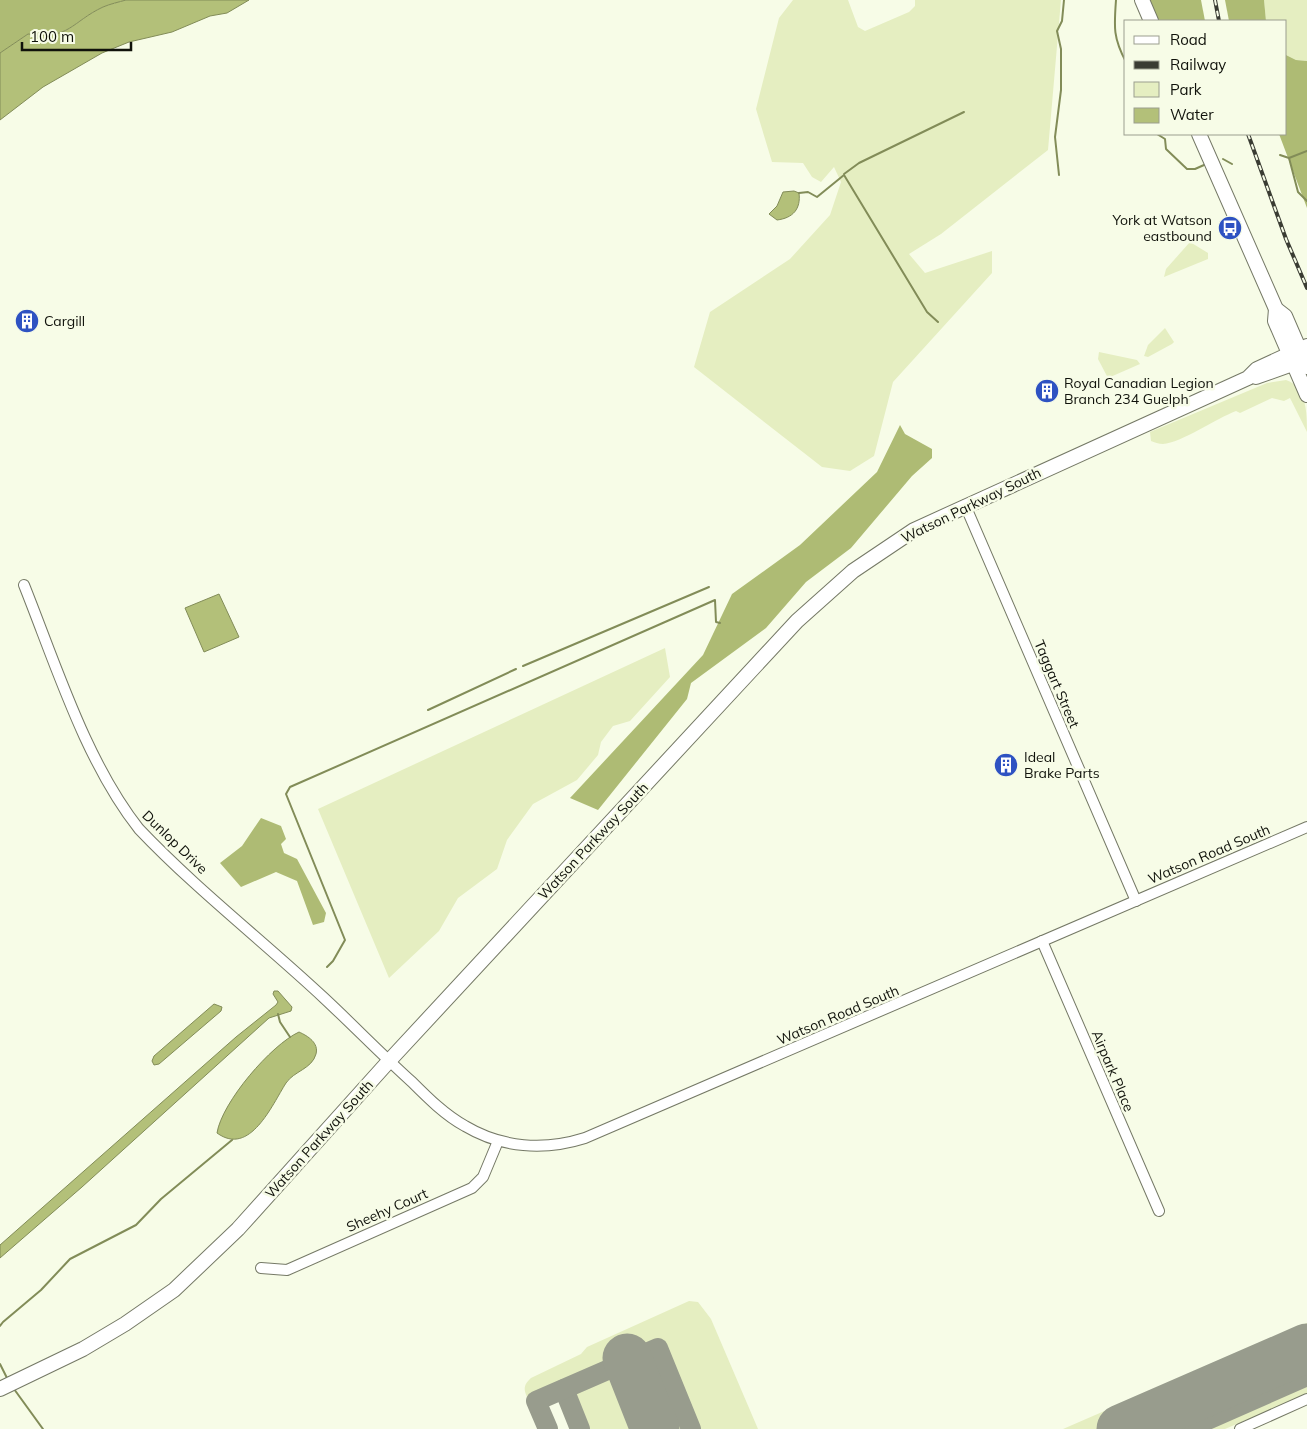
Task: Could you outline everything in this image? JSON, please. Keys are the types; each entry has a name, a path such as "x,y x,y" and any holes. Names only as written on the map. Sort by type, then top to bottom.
{"main road":[{"path":"1142,0 1151,20"},
{"path":"1199,135 1276,309 1275,321 1301,357 1307,395"},
{"name":"Watson Parkway South","path":"7,1386 84,1349 125,1324 174,1290 238,1229 389,1061 797,621 853,571 914,530 966,505 1248,378 1257,369 1301,357"}],"street":[{"name":"Taggart Street","path":"966,505 1136,901"},
{"name":"Dunlop Drive","path":"24,585 94,756 119,804 149,840 323,998 389,1061"},
{"name":"Watson Road South","path":"389,1061 436,1105 465,1126 498,1141 543,1147 565,1144 585,1138 1307,827"},
{"name":"Airpark Place","path":"1042,941 1159,1211"},
{"name":"Sheehy Court","path":"261,1268 287,1270 472,1188 483,1177 498,1141"},
{"path":"1240,1429 1307,1399"}],"green space":[{"path":"793,0 848,0 858,27 865,31 909,12 915,6 915,0 1061,0 1048,150 941,234 909,254 925,273 992,251 992,273 893,382 874,456 850,471 822,467 694,367 710,312 790,259 830,215 841,182 834,167 821,182 812,177 803,163 772,162 756,109 779,18"},
{"path":"1264,0 1307,0 1307,61 1296,60 1287,56 1287,20 1266,20"},
{"path":"1190,242 1208,253 1208,259 1164,277 1166,269"},
{"path":"1165,328 1174,342 1148,357 1144,356 1148,345"},
{"path":"1099,352 1137,360 1140,364 1108,378 1098,359"},
{"path":"1286,380 1293,384 1302,395 1306,409 1307,432 1290,398 1284,401 1272,398 1240,413 1236,411 1228,414 1171,443 1161,444 1151,441 1150,432 1267,383"},
{"path":"665,648 670,677 630,721 613,726 601,742 598,755 577,780 533,804 507,840 497,869 458,898 439,931 389,978 318,809"},
{"path":"689,1301 698,1302 711,1319 758,1429 583,1429 565,1385 529,1401 525,1389 526,1384 531,1378 581,1354 587,1347"},
{"path":"1307,1323 1307,1394 1225,1429 1063,1429"}],"shaded area":[{"path":"0,0 126,0 103,7 62,32 42,35 28,34 0,53"},
{"path":"1149,0 1201,0 1205,20 1158,20"},
{"path":"1225,0 1264,0 1266,20 1229,20"},
{"path":"1287,56 1296,60 1307,61 1307,208 1279,135 1287,135"},
{"path":"900,425 905,434 932,449 932,458 912,476 851,548 806,582 766,628 691,683 687,699 598,810 570,798 703,655 732,594 800,545 877,472"},
{"path":"261,818 281,826 286,839 281,844 284,853 297,859 326,913 324,922 313,925 297,881 276,872 241,887 220,863 242,846"}],"water":[{"path":"126,0 249,0 227,13 210,16 172,32 129,42 102,53 43,87 0,120 0,53 28,34 42,35 62,32 103,7"},
{"path":"794,191 799,193 799,204 792,215 777,220 769,214 777,206 783,192"},
{"path":"219,594 239,637 204,652 185,608"},
{"path":"274,991 278,991 292,1007 291,1011 269,1018 82,1187 0,1258 0,1245 236,1037 276,1005 278,1002 273,994"},
{"path":"214,1004 222,1007 221,1011 159,1064 154,1065 152,1061 154,1056"},
{"path":"299,1032 309,1038 316,1046 316,1054 311,1063 289,1079 267,1115 250,1134 240,1138 229,1139 217,1133 228,1106 249,1076 275,1049"}],"waterway":[{"path":"1059,175 1055,137 1061,90 1061,49 1057,31 1062,21 1064,0"},
{"path":"1116,0 1115,32 1124,57"},
{"path":"844,174 859,163 964,112"},
{"path":"1159,135 1165,139 1166,149 1187,169 1195,169 1204,165"},
{"path":"1289,158 1307,151"},
{"path":"1280,155 1289,158 1298,192 1307,201"},
{"path":"1223,159 1232,164"},
{"path":"799,193 808,192 817,197 844,175 927,312 938,322"},
{"path":"523,666 709,587"},
{"path":"327,967 333,961 345,940 286,794 290,787 715,600 716,622 720,623"},
{"path":"428,710 516,669"},
{"path":"278,1014 280,1022 290,1037"},
{"path":"0,1326 41,1290 70,1259 136,1225 161,1199 232,1140"},
{"path":"0,1364 7,1378"},
{"path":"14,1389 43,1429"}],"taxiway":[{"path":"548,1429 536,1401 658,1348 691,1429"},
{"path":"1187,1429 1307,1376"},
{"path":"564,1389 580,1429"}],"runway":[{"path":"1121,1429 1307,1348"},
{"path":"627,1358 655,1429"}],"railway":[{"path":"1215,0 1219,20"},
{"path":"1248,135 1286,239 1307,288"}],"place":[{"name":"York at Watson eastbound","path":"1230,228"},
{"name":"Cargill","path":"27,321"},
{"name":"Royal Canadian Legion Branch 234 Guelph","path":"1047,391"},
{"name":"Ideal Brake Parts","path":"1006,765"}]}
